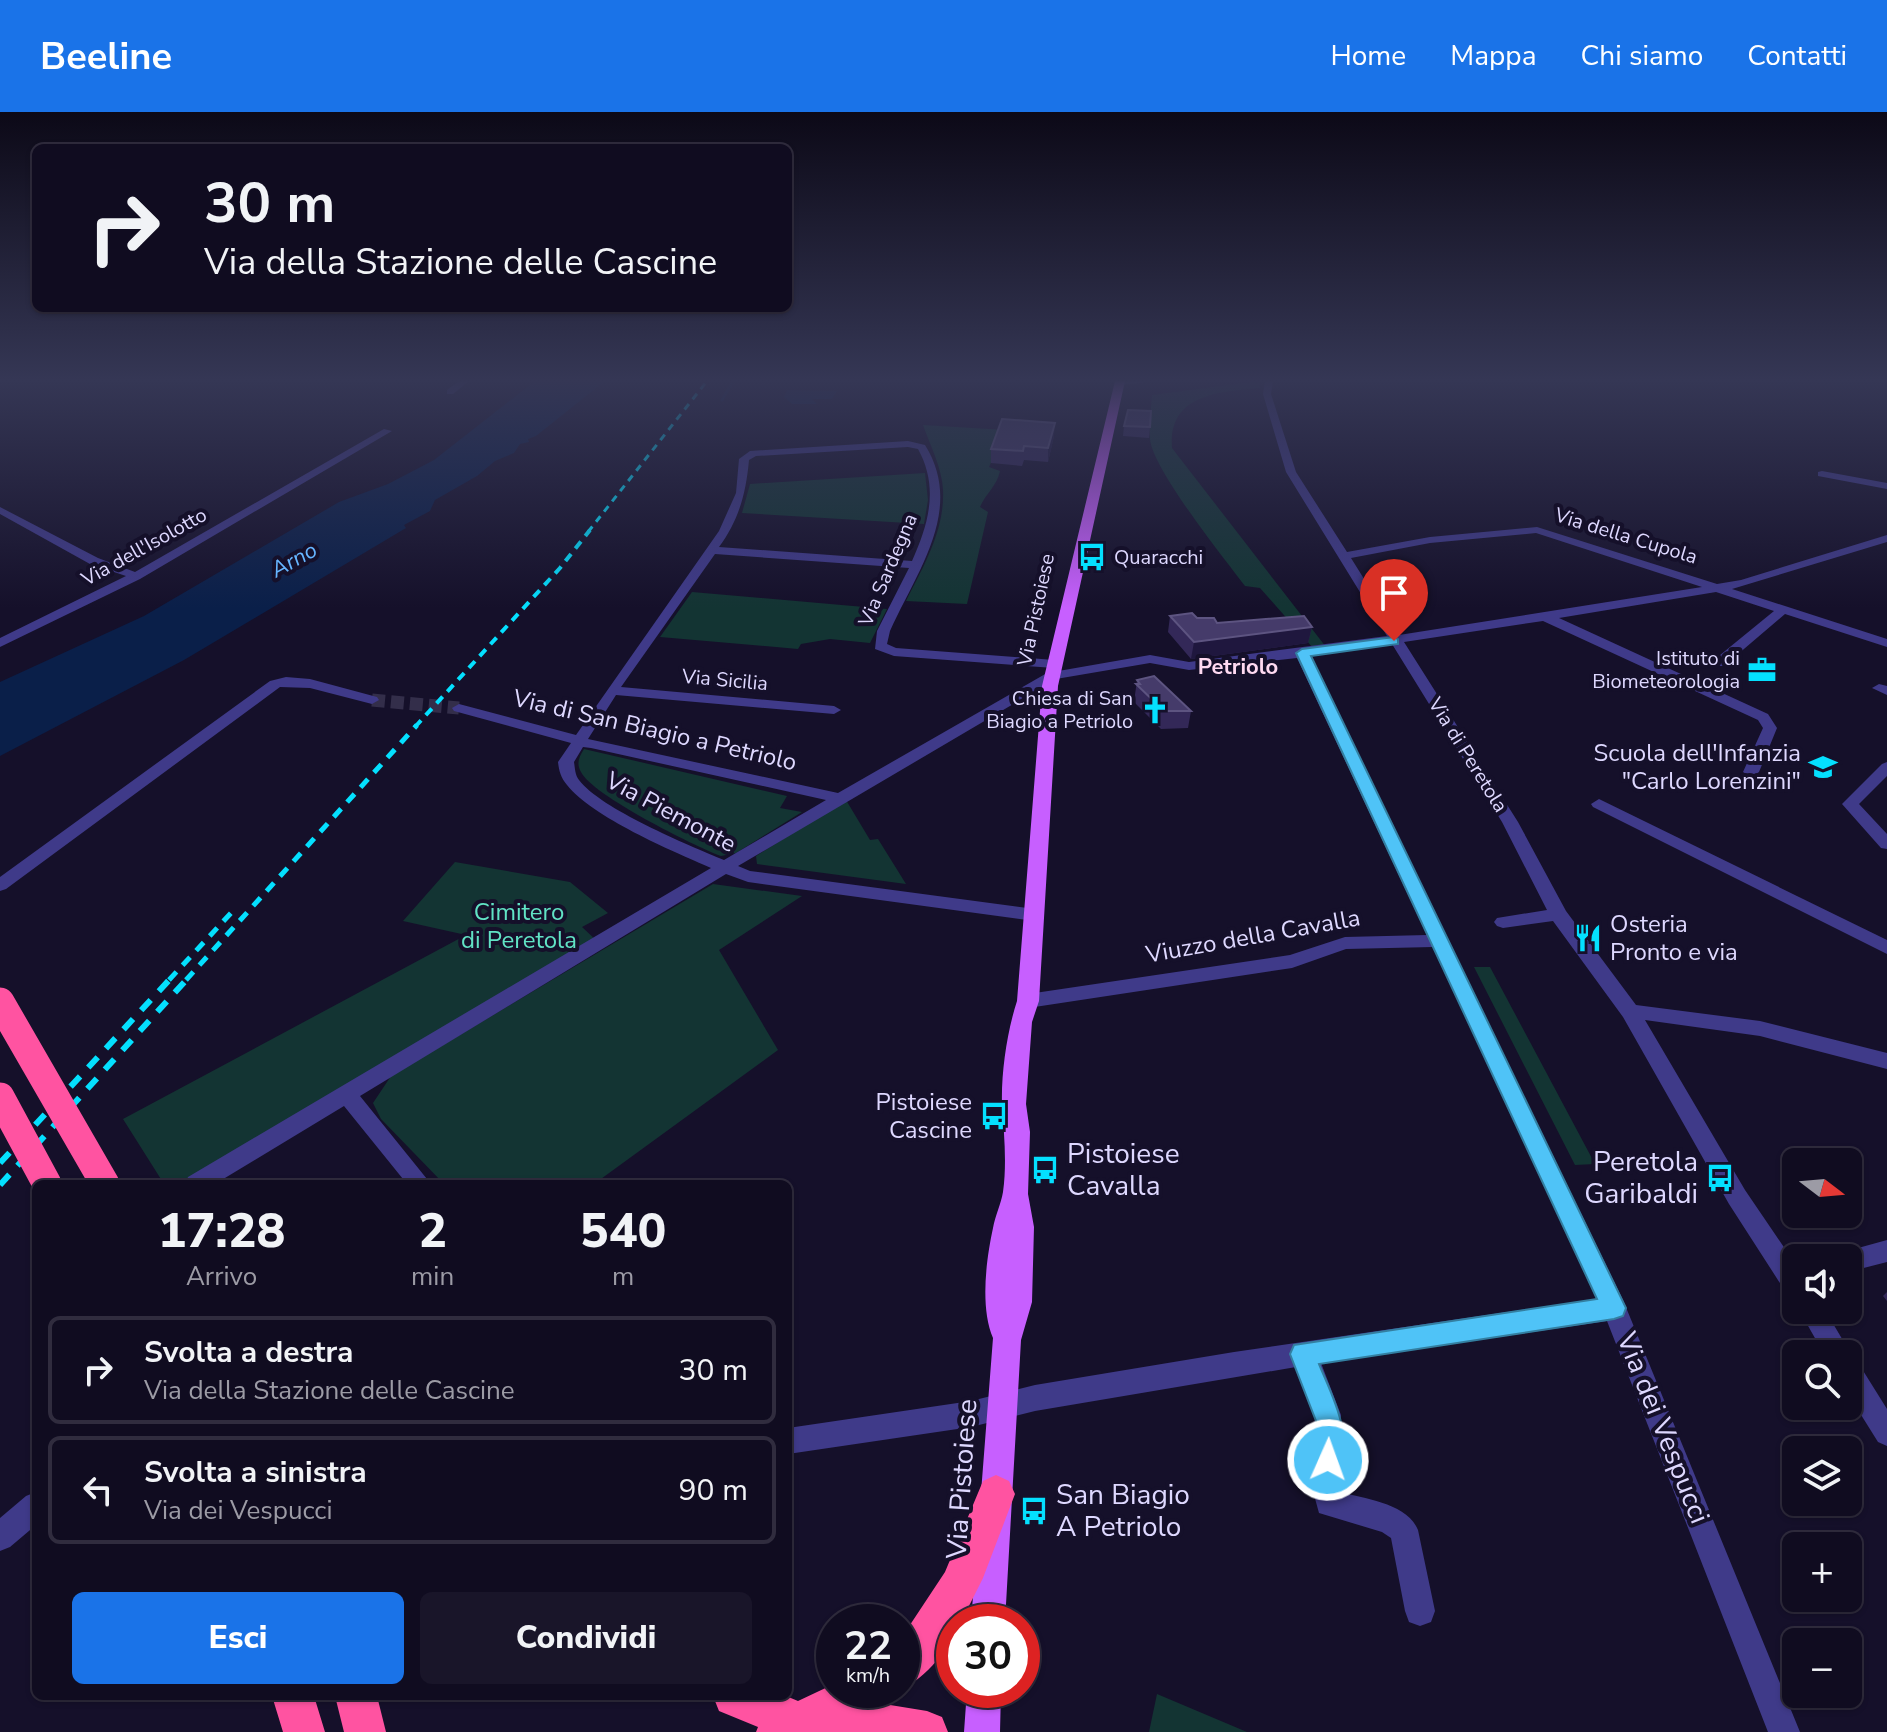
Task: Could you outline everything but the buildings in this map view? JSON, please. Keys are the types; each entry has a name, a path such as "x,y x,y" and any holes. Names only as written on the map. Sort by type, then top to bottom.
{"highway":[{"path":"0,1002 103,1180"},
{"path":"0,1097 45,1180"},
{"path":"920,1647 961,1585 996,1494"},
{"path":"294,1700 304,1732"},
{"path":"357,1700 365,1732"},
{"path":"741,1700 789,1727 897,1725 927,1732"},
{"path":"789,1727 830,1708"}],"main road":[{"name":"Via Pistoiese","path":"989,1604 1007,1340 1018,1302 1021,1227 1015,1194 1018,1132 1027,1106 1033,1023 1028,1001 1053,670 1103,457"},
{"path":"982,1732 983,1708"}],"street":[{"name":"Via dell'Isolotto","path":"0,643 136,576 343,457"},
{"name":"Via Piemonte","path":"747,457 744,459 743,483 736,506 713,550 577,740 566,762 570,779 579,790 724,869 748,876 1035,915"},
{"name":"Via Sardegna","path":"926,457 936,493 932,525 879,641 882,648 894,652 1053,670"},
{"name":"Via di Peretola","path":"1286,457 1288,465 1510,822 1558,914 1630,1012 1737,1197 1782,1262"},
{"path":"1822,474 1887,486"},
{"path":"0,510 94,561 136,576"},
{"name":"Via della Cupola","path":"1345,556 1392,545 1531,529 1574,540 1887,643"},
{"path":"203,1180 1053,670 1150,659 1189,666 1396,641 1548,618 1743,583 1887,538"},
{"path":"713,550 916,565"},
{"path":"1719,663 1784,609"},
{"path":"1548,618 1763,717 1770,728 1751,772"},
{"name":"Via dei Vespucci","path":"1302,653 1614,1308 1784,1732"},
{"path":"0,885 275,684 301,682 372,700"},
{"name":"Via Sicilia","path":"612,690 834,710"},
{"name":"Via di San Biagio a Petriolo","path":"459,708 577,740 840,798"},
{"path":"1887,767 1850,804 1887,844"},
{"path":"1599,804 1887,948"},
{"path":"1503,922 1558,914"},
{"name":"Viuzzo della Cavalla","path":"1028,1001 1292,961 1345,943 1439,941"},
{"path":"1630,1012 1674,1014 1767,1028 1887,1061"},
{"path":"347,1095 417,1180"},
{"path":"1862,1257 1887,1251"},
{"path":"792,1440 971,1414 1002,1405 1303,1354 1614,1308"},
{"path":"1303,1354 1329,1421 1328,1460 1322,1488 1329,1503 1388,1520 1404,1530 1420,1611"},
{"path":"1862,1393 1887,1433"},
{"path":"0,1537 32,1509"}],"green space":[{"path":"935,457 994,457 989,467 1000,471 980,507 988,512 967,604 906,601 932,548 943,505 943,490"},
{"path":"1156,457 1179,457 1326,647 1313,648 1260,588 1245,586"},
{"path":"925,473 928,500 924,524 742,513 750,484"},
{"path":"692,592 887,609 870,643 830,639 801,644 798,649 660,637"},
{"path":"584,749 787,796 780,808 802,812 736,853 721,856 623,806 589,782 579,769"},
{"path":"846,800 870,840 878,839 906,884 757,864 756,856"},
{"name":"Cimitero di Peretola","path":"455,862 570,882 608,913 582,927 597,941 188,1180 161,1180 123,1119 466,935 403,921"},
{"path":"713,884 802,896 719,950 778,1050 599,1180 440,1180 381,1119 373,1103 391,1076"},
{"path":"1474,967 1490,967 1595,1164 1575,1165"},
{"path":"1157,1694 1247,1732 1149,1732"}],"water":[{"name":"Arno","path":"438,457 505,457 435,500 430,511 404,525 406,528 184,660 0,756 0,682 144,616 339,502 388,484"}],"tunnel":[{"path":"372,700 459,708"}],"railway":[{"path":"588,532 647,457"},
{"path":"415,727 560,568 590,530"},
{"path":"186,980 417,725"},
{"path":"169,980 231,913"},
{"path":"0,1163 171,978"},
{"path":"0,1185 188,978"}],"place":[{"name":"Quaracchi","path":"1092,557"},
{"name":"Istituto di Biometeorologia","path":"1762,670"},
{"name":"Chiesa di San Biagio a Petriolo","path":"1155,710"},
{"name":"Scuola dell'Infanzia \"Carlo Lorenzini\"","path":"1823,767"},
{"name":"Osteria Pronto e via","path":"1588,938"},
{"name":"Pistoiese Cascine","path":"994,1116"},
{"name":"Pistoiese Cavalla","path":"1045,1170"},
{"name":"Peretola Garibaldi","path":"1720,1178"},
{"name":"San Biagio A Petriolo","path":"1034,1511"}],"district":[{"name":"Petriolo","path":"1238,667"}],"route":[{"path":"1328,1460 1329,1421 1303,1354 1614,1308 1302,653 1394,641"}]}
